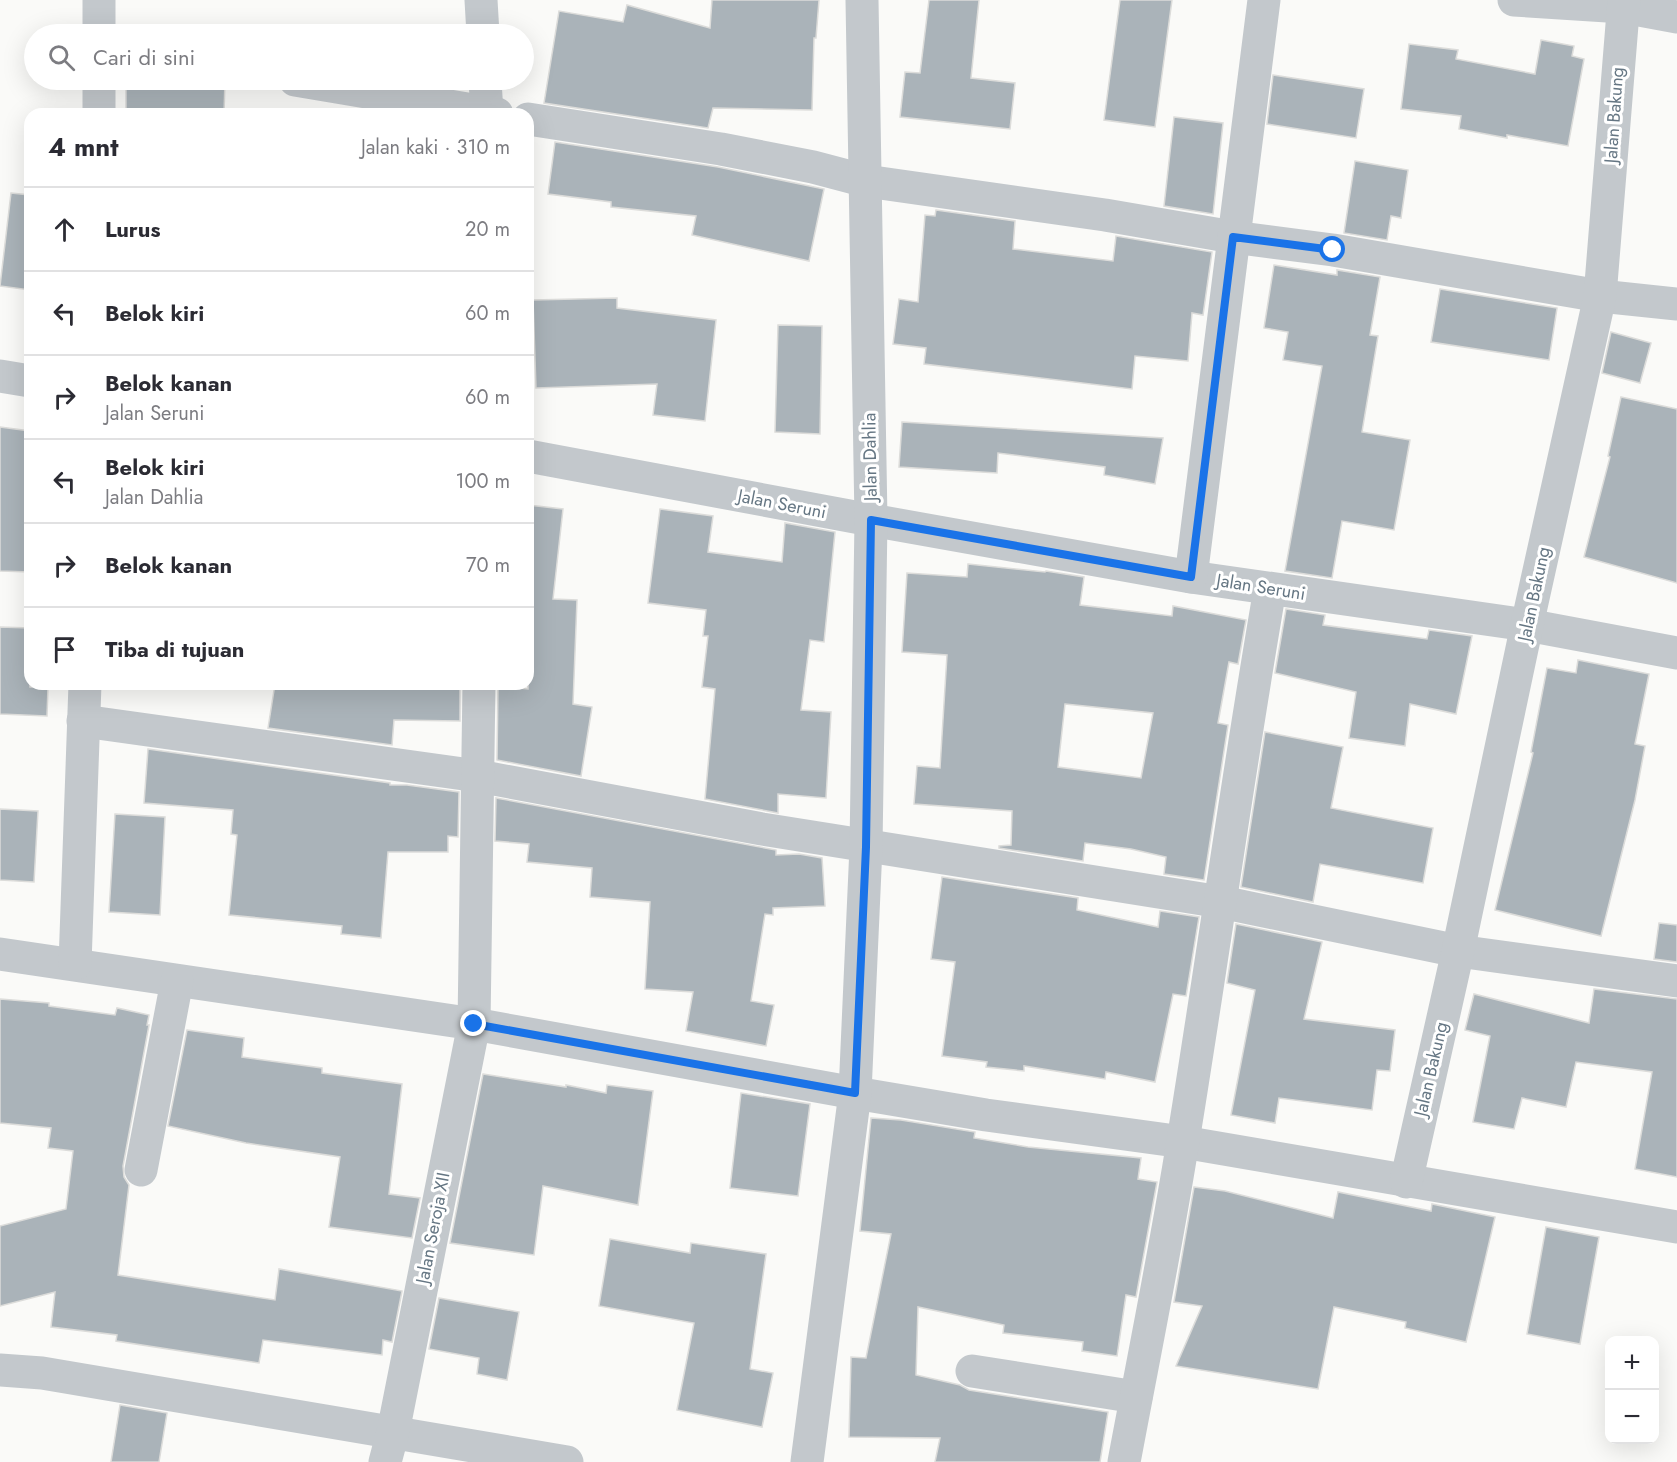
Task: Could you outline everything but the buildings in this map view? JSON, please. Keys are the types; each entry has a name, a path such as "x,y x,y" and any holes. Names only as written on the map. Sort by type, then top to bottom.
{"street":[{"path":"99,0 99,24"},
{"path":"482,0 483,24"},
{"name":"Jalan Dahlia","path":"807,1462 855,1093 866,847 871,520 862,0"},
{"path":"1191,577 1264,0"},
{"path":"1514,0 1623,3 1677,17"},
{"name":"Jalan Bakung","path":"1406,1182 1600,296 1623,3"},
{"path":"99,90 99,108"},
{"path":"352,90 456,108"},
{"path":"486,90 489,108"},
{"path":"534,120 722,149 813,167 866,181 1333,250 1600,296 1677,304"},
{"path":"0,375 24,380"},
{"name":"Jalan Seruni","path":"534,457 1191,577 1527,625 1677,653"},
{"path":"1124,1462 1183,1142 1241,758 1270,589"},
{"path":"75,964 85,690"},
{"name":"Jalan Seroja XII","path":"389,1447 474,1024 479,690"},
{"path":"83,721 477,776 866,847 1221,902 1458,951 1677,981"},
{"path":"0,954 474,1024 855,1093 986,1115 1183,1142 1677,1227"},
{"path":"141,1170 177,981"},
{"path":"0,1370 42,1373 389,1447 567,1462"},
{"path":"972,1371 1136,1397"}],"route":[{"path":"474,1024 855,1093 866,847 871,520 1191,577 1233,237 1333,250"}]}
